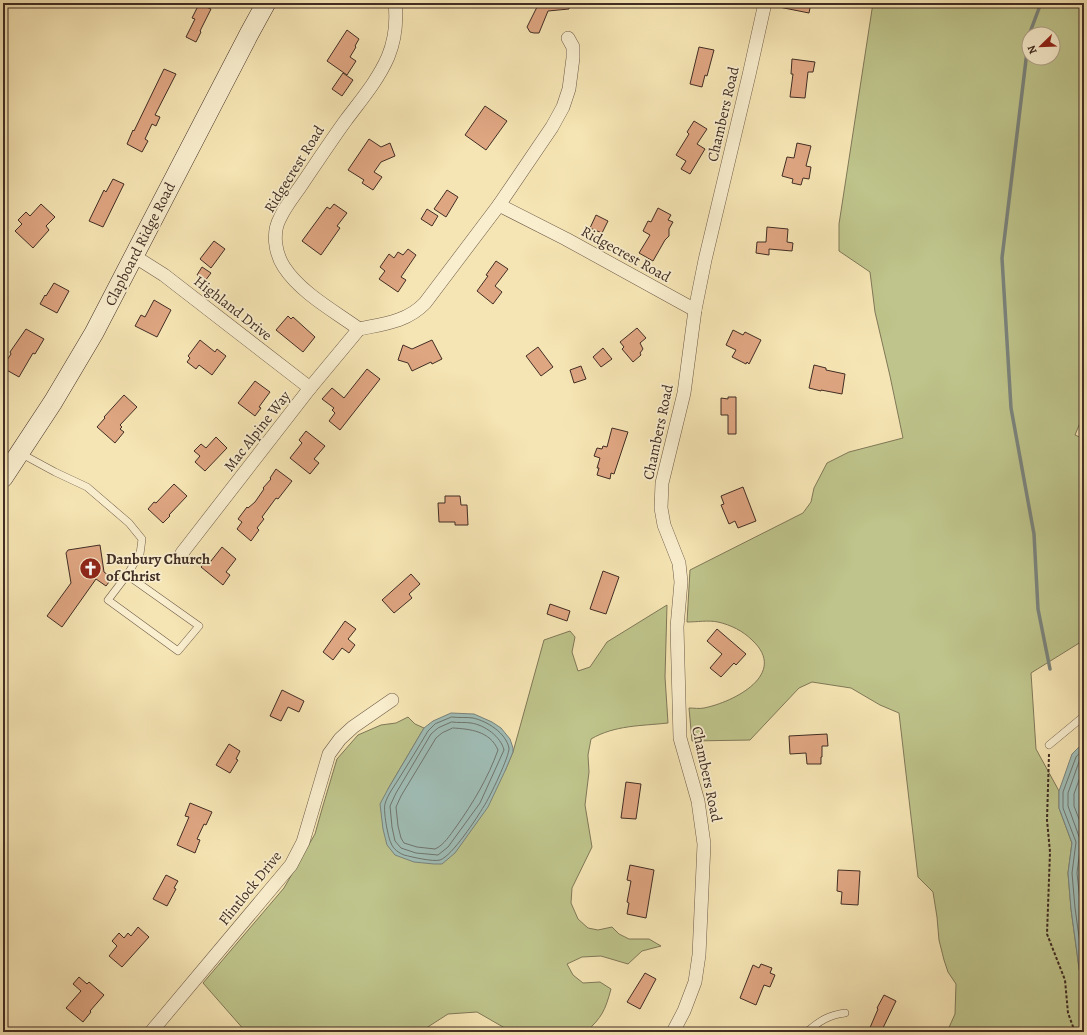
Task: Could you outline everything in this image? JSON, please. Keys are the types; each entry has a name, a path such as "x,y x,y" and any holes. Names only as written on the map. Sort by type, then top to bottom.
{"main road":[{"name":"Clapboard Ridge Road","path":"3,478 72,371 134,256 266,3"}],"street":[{"name":"Ridgecrest Road","path":"359,329 308,292 292,277 284,267 280,258 276,248 275,237 279,218 338,130 376,79 388,57 395,31 395,3"},
{"name":"Chambers Road","path":"673,1032 684,1010 695,982 699,955 704,844 698,801 680,738 677,627 681,582 679,563 664,525 661,508 663,476 684,393 695,310 705,260 765,3"},
{"path":"359,329 402,319 418,310 425,303 499,205 564,107 569,89 573,58 573,47 568,38"},
{"name":"Ridgecrest Road","path":"499,205 566,239 695,310"},
{"name":"Highland Drive","path":"134,256 164,275 310,388"},
{"name":"Mac Alpine Way","path":"182,553 310,388 359,329"},
{"name":"Flintlock Drive","path":"151,1032 291,865 303,842 329,754 340,739 353,727 392,700"}],"lane":[{"path":"20,452 55,472 87,487 129,523 142,539 140,554 108,600 178,651 199,626 127,574"},
{"path":"1049,745 1084,716"},
{"path":"807,1032 813,1026 832,1015 845,1013"}],"path":[{"path":"1049,745 1050,767 1048,820 1050,852 1047,934 1065,980 1068,1013 1076,1032"}],"green space":[{"path":"873,3 1084,3 1084,413 1075,435 1084,439 1084,640 1031,673 1036,749 1059,791 1059,808 1072,843 1068,873 1071,909 1084,993 1084,1032 947,1032 955,1014 956,984 948,972 939,940 933,892 918,877 899,713 880,705 851,688 812,682 799,688 750,740 692,741 689,708 702,708 716,705 742,693 761,675 764,664 762,652 752,640 736,629 714,621 687,622 690,570 803,513 811,502 814,488 827,463 849,452 903,438 875,312 870,272 839,251 839,224"},
{"path":"667,605 665,677 668,723 609,731 591,739 588,755 589,772 585,805 592,847 572,888 571,903 578,919 588,928 598,930 612,927 619,934 629,939 649,939 661,946 642,951 628,964 601,956 582,957 567,964 573,975 583,983 600,982 611,989 602,1013 591,1027 586,1032 510,1032 477,1012 448,1014 420,1032 246,1032 203,983 284,888 315,834 337,759 358,735 381,725 396,723 408,717 415,724 424,728 388,789 505,771 513,752 544,640 570,631 575,637 572,652 578,671 590,667 607,642"}],"water":[{"path":"451,713 474,714 492,722 501,728 510,739 513,752 488,807 455,853 442,864 414,862 395,855 387,845 383,829 380,804 424,728 433,721"},
{"path":"1084,742 1084,993 1071,909 1068,873 1072,843 1059,808 1059,791 1072,754"}],"building":[{"path":"539,3 569,3 569,9 548,11 539,33 534,33 530,32 527,27"},
{"path":"779,3 811,3 809,13 779,7"},
{"path":"199,4 211,9 196,42 186,37 195,19 192,18"},
{"path":"347,30 359,39 350,57 356,61 347,75 327,61"},
{"path":"699,47 714,50 707,76 705,75 702,87 690,84"},
{"path":"792,59 815,62 813,72 808,72 805,98 790,97 793,74 791,74"},
{"path":"164,69 176,74 155,115 160,117 156,126 152,124 145,139 148,141 142,152 127,144"},
{"path":"343,73 353,80 342,96 332,89"},
{"path":"485,106 507,121 486,150 465,135"},
{"path":"694,121 707,129 697,144 705,149 690,174 681,169 686,161 676,155 689,134 687,132"},
{"path":"369,139 381,147 390,143 395,156 381,162 374,172 382,177 373,190 362,183 364,180 348,170"},
{"path":"797,143 811,146 806,166 811,167 809,179 803,178 801,185 792,183 793,179 782,176 787,157 794,158"},
{"path":"113,179 124,184 103,227 89,221 104,190 106,192"},
{"path":"447,190 458,197 446,217 434,209"},
{"path":"41,204 55,217 46,226 49,230 33,248 15,231 22,224 18,220 26,212 30,216"},
{"path":"334,204 347,213 337,226 340,228 321,255 302,241 327,207 330,209"},
{"path":"658,208 671,215 668,220 673,222 669,229 669,236 665,240 653,261 639,253 650,235 643,231 648,221 651,222"},
{"path":"427,209 438,216 432,226 421,219"},
{"path":"596,215 608,221 602,233 590,228"},
{"path":"767,227 788,229 787,242 793,243 792,251 769,249 769,255 756,253 757,242 766,242"},
{"path":"214,241 225,249 211,268 200,259"},
{"path":"408,249 416,255 401,277 406,280 398,292 379,279 385,271 380,267 389,254 394,258 398,252 403,255"},
{"path":"496,261 508,269 495,286 502,292 493,304 477,291 488,276 486,275"},
{"path":"202,267 211,273 205,281 197,275"},
{"path":"54,283 69,291 57,313 40,304"},
{"path":"154,300 171,310 157,337 135,326 141,315 145,317"},
{"path":"288,316 291,319 293,317 315,337 303,352 276,330"},
{"path":"637,328 646,338 640,343 643,349 640,353 641,355 633,362 622,349 624,347 620,342"},
{"path":"26,329 44,339 35,354 33,353 19,377 3,368 3,366 11,354 10,352"},
{"path":"733,330 743,335 745,332 761,340 749,364 732,357 736,350 726,345"},
{"path":"200,340 215,352 217,349 226,356 212,375 199,365 196,369 187,362 190,358 188,356"},
{"path":"432,340 442,359 432,364 431,362 412,371 408,363 398,360 403,345 412,349"},
{"path":"538,347 553,367 541,376 526,356"},
{"path":"603,348 612,359 601,367 593,357"},
{"path":"814,365 826,368 826,370 845,374 842,394 809,388"},
{"path":"581,366 586,379 574,383 570,370"},
{"path":"367,369 380,379 340,430 329,421 335,413 332,410 334,408 322,399 332,388 344,398"},
{"path":"255,381 270,392 259,407 261,408 255,416 238,403"},
{"path":"124,395 137,407 120,425 122,427 120,429 124,432 115,443 97,427"},
{"path":"728,397 736,397 736,434 728,434 728,415 721,415 721,398 728,399"},
{"path":"612,428 628,432 614,474 611,473 610,479 597,475 599,468 597,468 600,458 594,456 597,448 602,449 603,446 607,447"},
{"path":"306,431 325,446 314,459 319,463 310,474 290,458 302,443 299,440"},
{"path":"216,437 227,448 205,471 195,462 200,456 194,451 201,444 206,448"},
{"path":"276,469 292,481 278,499 276,498 262,517 264,519 257,528 259,530 251,541 237,529 242,522 238,519 247,507 248,508 255,502"},
{"path":"174,484 187,496 163,523 148,509 154,502 156,503"},
{"path":"743,487 756,521 738,528 735,521 729,524 721,505 724,504 721,496"},
{"path":"445,496 460,496 461,505 467,505 468,525 455,525 455,522 439,522 438,503 445,503"},
{"path":"100,545 104,572 112,578 106,586 96,579 62,627 47,616 71,583 66,553 68,550"},
{"path":"222,547 236,559 226,572 230,575 223,585 201,567 208,559 211,561"},
{"path":"603,571 619,577 606,614 590,609"},
{"path":"411,574 420,584 409,594 412,598 394,613 382,600"},
{"path":"550,604 570,611 567,621 547,614"},
{"path":"345,621 356,629 348,639 355,645 349,653 342,648 333,660 323,652"},
{"path":"717,629 746,654 736,665 734,663 721,677 710,668 722,654 707,641"},
{"path":"282,690 304,701 299,712 288,707 281,721 270,716"},
{"path":"827,734 828,746 822,746 821,764 807,764 806,753 790,754 789,736"},
{"path":"229,744 240,751 236,759 238,760 230,773 216,765"},
{"path":"626,782 641,784 636,819 621,818"},
{"path":"190,803 212,812 197,839 200,840 195,853 177,845 189,817 185,816"},
{"path":"630,865 654,870 646,918 627,914 629,903 627,902 631,881 627,880"},
{"path":"838,870 860,871 858,905 841,904 842,892 837,891"},
{"path":"166,875 178,881 174,888 176,889 167,906 153,899"},
{"path":"138,927 149,937 122,967 109,956 117,946 112,941 119,933 124,938 128,933 131,936"},
{"path":"761,964 772,968 770,973 775,975 770,987 764,985 756,1005 740,998 753,965 759,968"},
{"path":"645,973 656,979 640,1009 627,1002"},
{"path":"79,977 87,984 89,982 104,995 90,1011 91,1012 83,1022 66,1008 81,991 73,984"},
{"path":"884,995 896,1001 881,1032 874,1032 869,1030 878,1009 877,1008"}],"waterway":[{"path":"1041,3 1029,35 1002,258 1011,408 1034,534 1038,609 1050,669"}],"place":[{"name":"Danbury Church of Christ","path":"91,568"}]}
